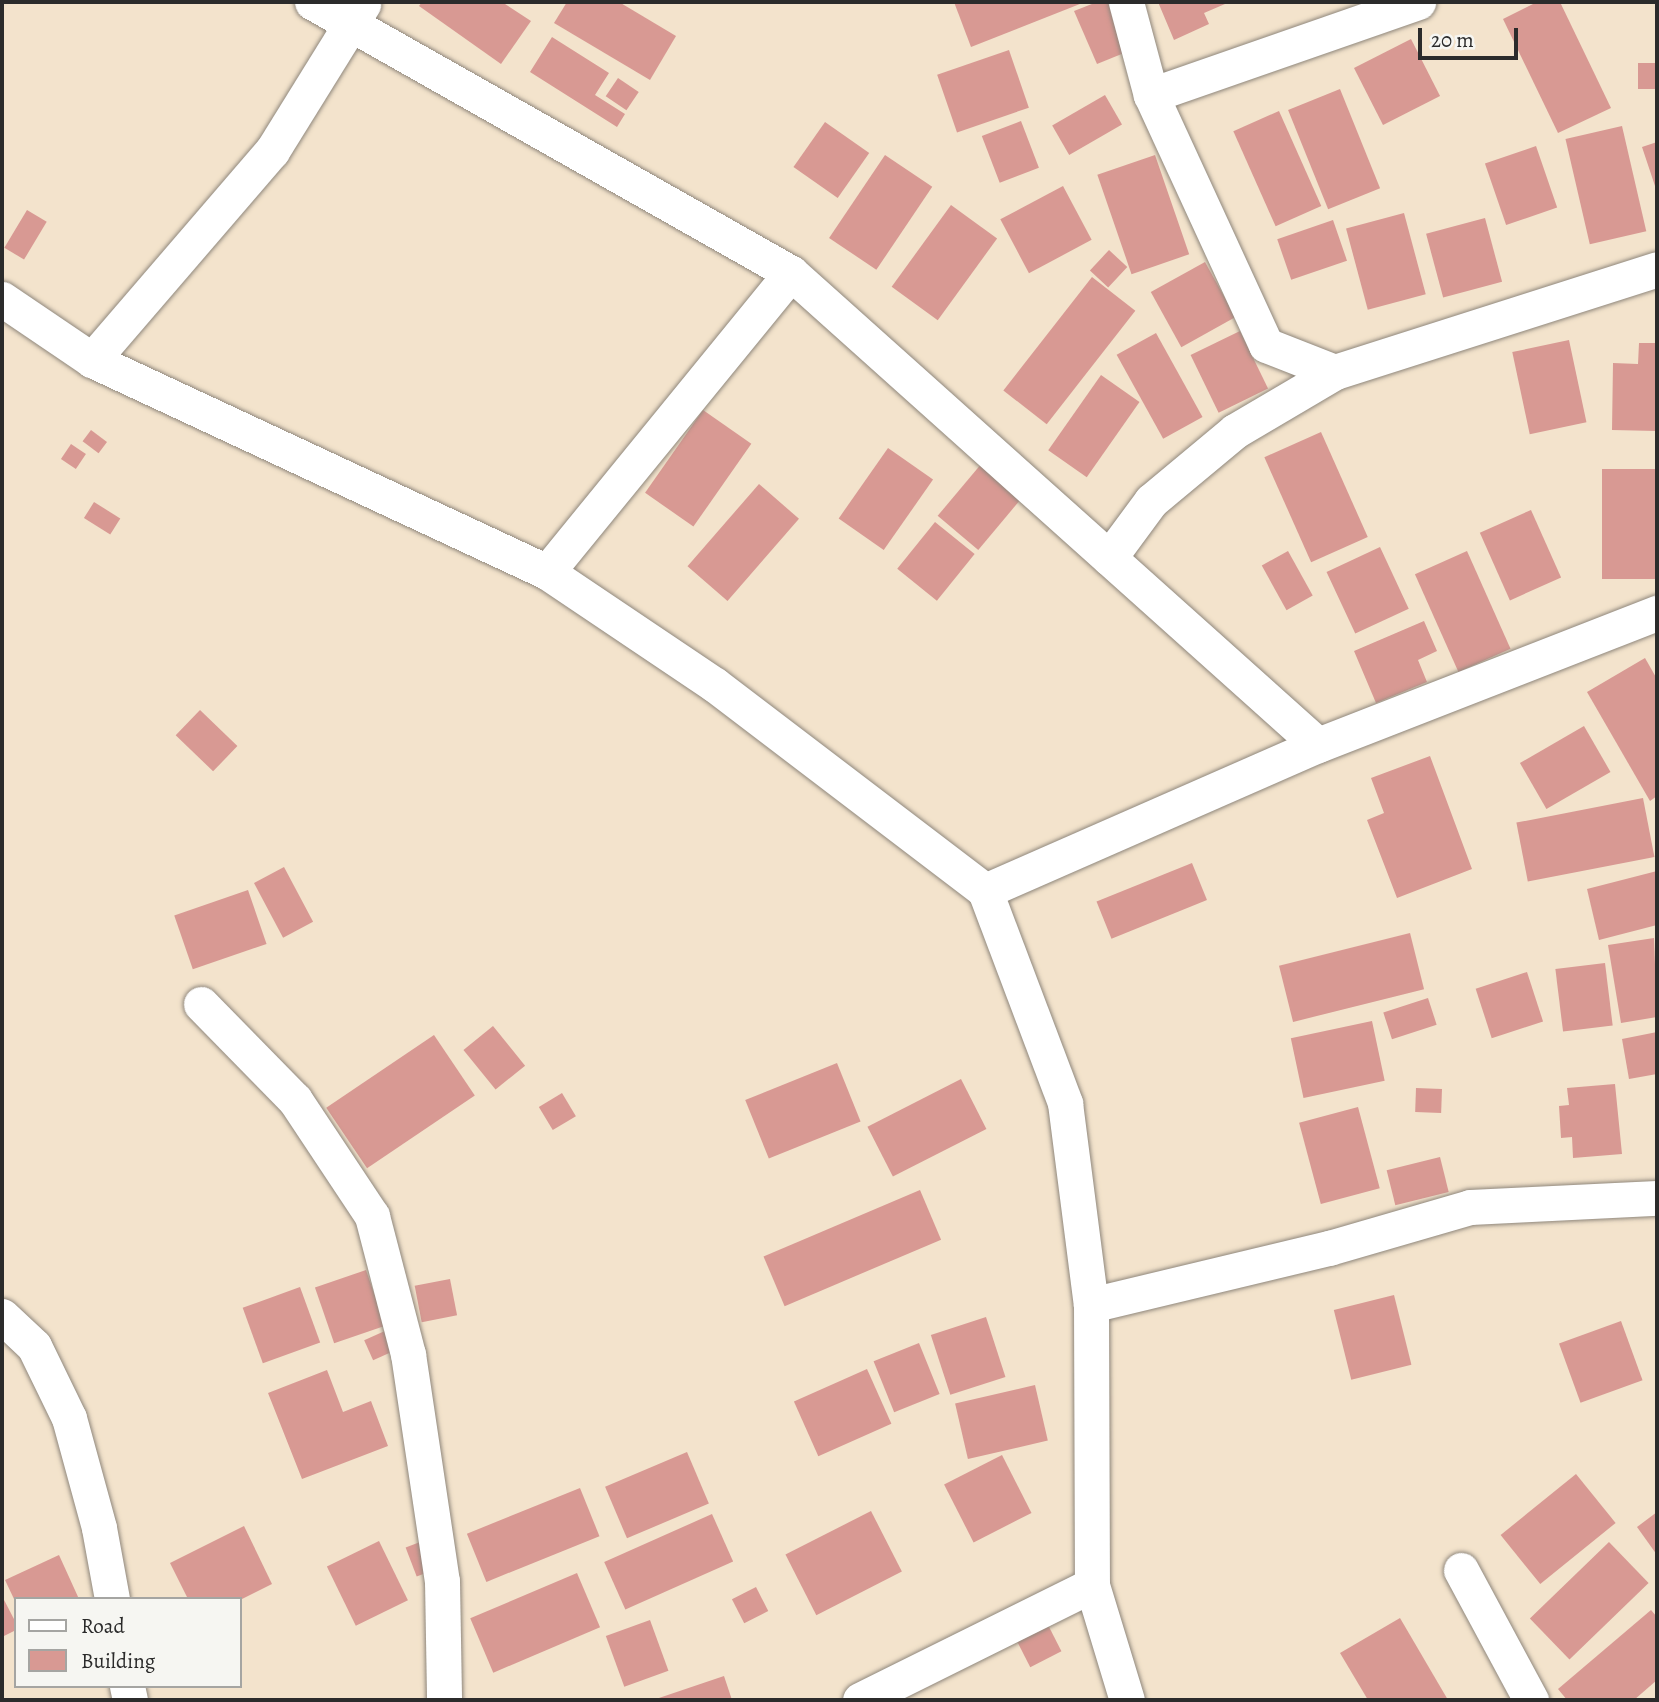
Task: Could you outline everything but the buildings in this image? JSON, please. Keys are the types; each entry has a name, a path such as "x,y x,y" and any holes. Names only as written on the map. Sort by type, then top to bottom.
{"street":[{"path":"312,2 359,12 791,273 1318,745"},
{"path":"1126,2 1151,96 1266,345 1335,372"},
{"path":"1151,96 1418,2"},
{"path":"93,360 272,151 359,12"},
{"path":"1109,558 1151,501 1236,431 1335,372 1657,269"},
{"path":"547,572 791,273"},
{"path":"2,299 93,360 547,572 715,685 985,891 1065,1103 1091,1305 1092,1585 1127,1700"},
{"path":"985,891 1318,745 1657,613"},
{"path":"201,1004 295,1100 372,1216 408,1354 442,1581 444,1700"},
{"path":"1091,1305 1329,1248 1470,1207 1657,1198"},
{"path":"2,1316 34,1346 69,1418 99,1528 111,1597"},
{"path":"1461,1570 1531,1700"},
{"path":"860,1700 1092,1585"}]}
